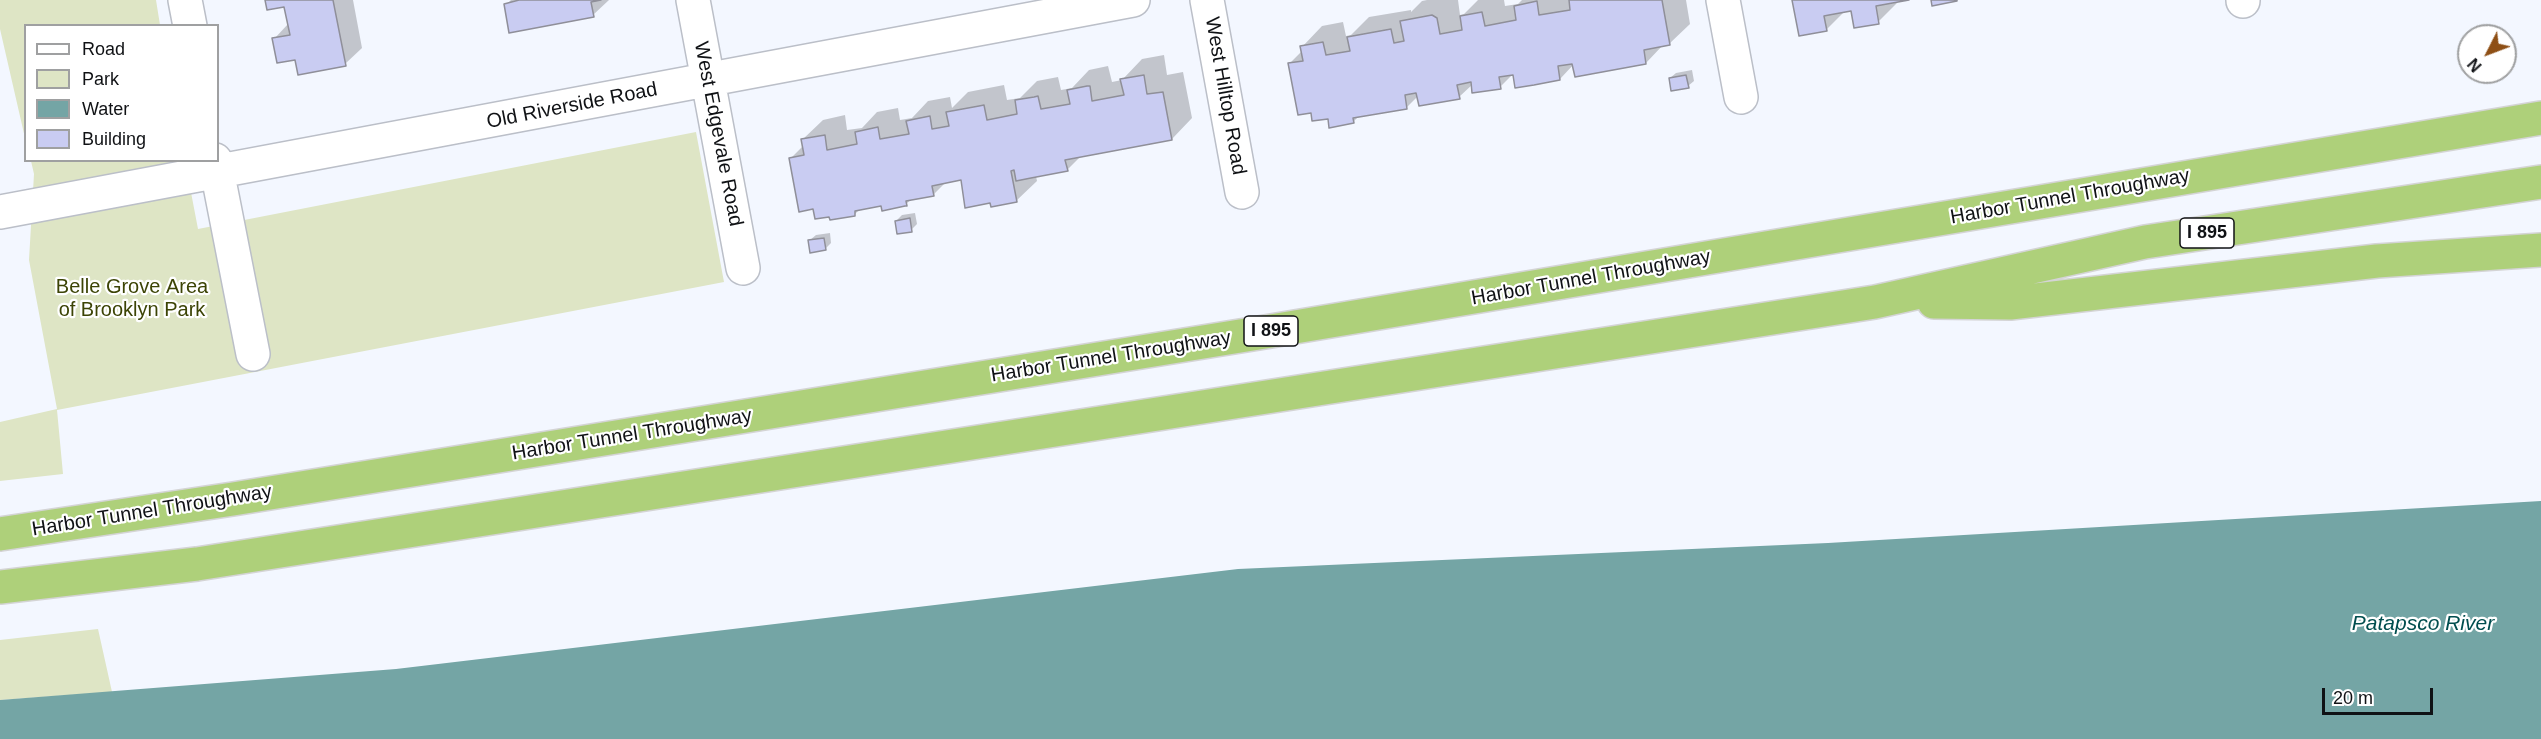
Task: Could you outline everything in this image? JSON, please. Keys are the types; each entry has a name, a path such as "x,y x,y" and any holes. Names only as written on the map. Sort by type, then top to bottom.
{"highway":[{"name":"Harbor Tunnel Throughway","path":"0,534 256,495 1259,333 2541,118"},
{"name":"I 895","path":"0,587 221,560 1875,302 2145,242 2541,182"},
{"path":"1875,302 2010,303 2377,261 2541,250"}],"street":[{"path":"185,0 190,24"},
{"name":"West Edgevale Road","path":"693,0 743,268"},
{"name":"Old Riverside Road","path":"5,212 216,167 708,80 1133,0"},
{"name":"West Hilltop Road","path":"1207,0 1242,192"},
{"path":"1723,0 1741,97"},
{"path":"216,167 253,354"}],"green space":[{"path":"0,0 156,0 160,24 24,24 24,134 0,29"},
{"name":"Belle Grove Area of Brooklyn Park","path":"696,132 724,282 57,410 63,474 0,481 0,422 57,409 29,260 34,174 31,162 185,162 198,229"},
{"path":"98,629 112,692 0,700 0,640"}],"water":[{"name":"Patapsco River","path":"2541,501 2541,739 0,739 0,700 396,669 1238,569 1828,543"}],"building":[{"path":"265,0 333,0 346,66 298,75 295,60 277,63 272,38 290,35 284,7 267,10"},
{"path":"519,0 601,0 591,2 594,17 509,33 504,4"},
{"path":"1569,0 1662,0 1670,45 1644,50 1646,64 1575,77 1572,64 1558,66 1560,80 1515,88 1513,75 1499,77 1501,89 1472,93 1471,82 1457,85 1460,99 1419,106 1416,93 1405,95 1407,109 1353,118 1354,123 1329,128 1328,119 1312,121 1311,113 1298,115 1288,63 1303,61 1300,46 1323,42 1326,55 1350,51 1347,37 1391,29 1394,43 1404,41 1400,21 1432,15 1437,18 1440,34 1462,30 1460,16 1482,12 1485,26 1516,20 1514,6 1537,1 1539,15 1570,10"},
{"path":"1792,0 1909,0 1876,6 1879,24 1854,28 1851,11 1824,16 1827,31 1799,36"},
{"path":"1931,0 1957,0 1957,1 1932,6"},
{"path":"1144,75 1147,94 1163,92 1172,140 1065,160 1068,171 1016,181 1014,170 1011,171 1017,202 991,207 990,203 965,208 961,180 932,186 934,196 906,201 907,206 882,211 881,206 855,211 855,216 830,220 829,217 815,219 813,209 799,212 789,158 804,155 801,139 825,135 827,150 857,144 855,132 878,127 880,139 909,134 906,121 930,116 932,129 949,126 946,112 984,105 987,120 1017,114 1015,100 1038,96 1041,109 1070,104 1067,90 1087,86 1090,86 1092,101 1124,95 1120,79"},
{"path":"1686,75 1689,88 1671,91 1669,78"},
{"path":"910,218 912,232 897,234 895,221"},
{"path":"824,238 826,250 810,253 808,240"}]}
